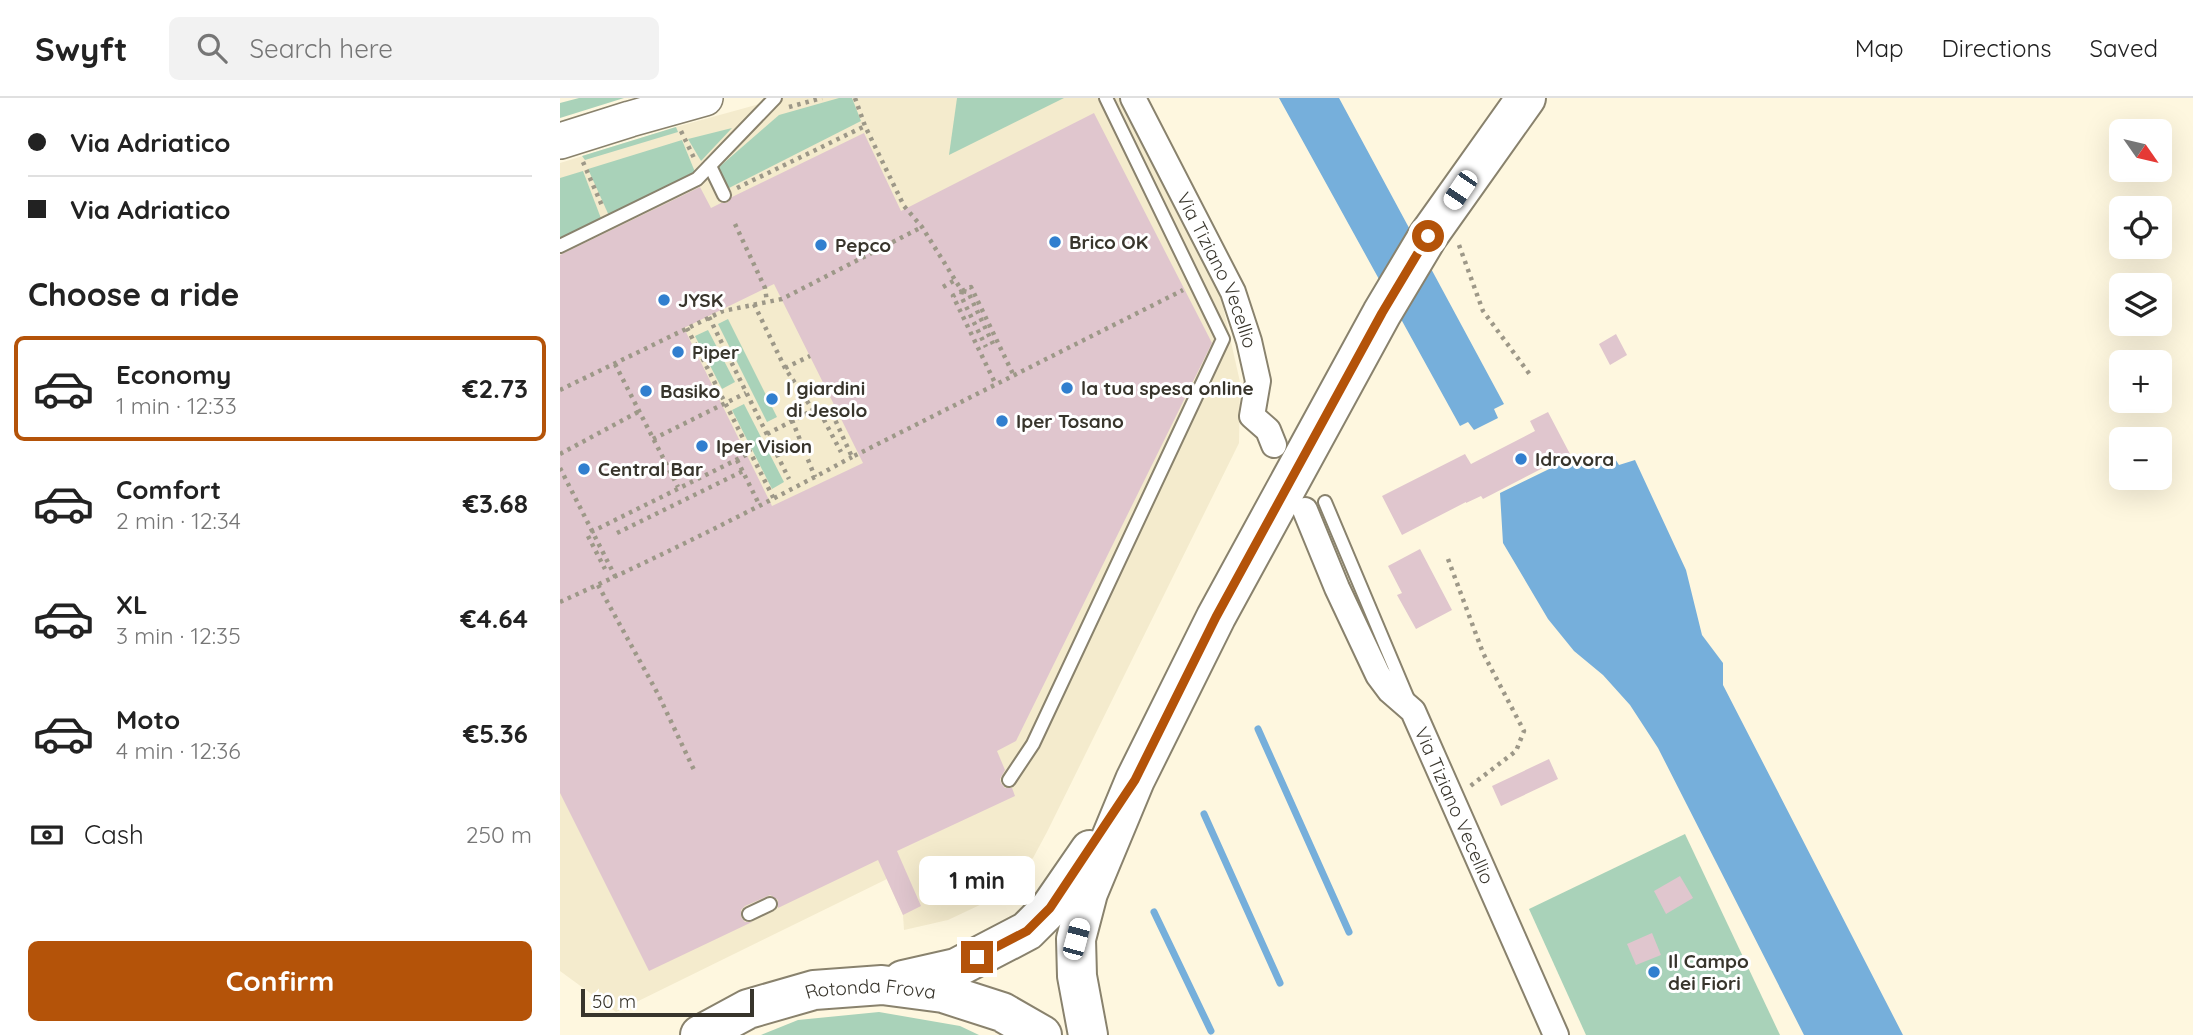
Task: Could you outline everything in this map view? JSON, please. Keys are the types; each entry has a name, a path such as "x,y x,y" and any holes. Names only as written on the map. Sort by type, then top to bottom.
{"main road":[{"path":"1088,1035 1077,976 1076,939 1088,893 1135,780 1216,617 1382,313 1428,236 1526,98"},
{"path":"881,985 956,968 1027,931 1050,908 1135,780"},
{"name":"Rotonda Frova","path":"700,1035 748,1009 814,990 881,985 943,993 1002,1012 1042,1035"}],"street":[{"path":"572,153 668,108 705,98"},
{"name":"Via Tiziano Vecellio","path":"1133,98 1233,292 1249,341 1258,381 1252,416 1268,430 1274,445"},
{"name":"Via Tiziano Vecellio","path":"1315,506 1337,588 1378,675 1390,691 1413,711 1556,1035"}],"lane":[{"path":"560,246 697,179 775,98"},
{"path":"1009,780 1033,744 1223,339 1106,98"},
{"path":"706,170 724,195"},
{"path":"749,914 770,904"}],"path":[{"path":"855,98 865,126 904,206 922,227 956,280 986,347"},
{"path":"668,108 706,170"},
{"path":"724,195 865,126"},
{"path":"572,153 608,222"},
{"path":"734,225 765,288 767,302"},
{"path":"560,390 723,310 782,299 922,227"},
{"path":"1471,275 1483,311 1531,376"},
{"path":"943,287 956,280"},
{"path":"560,602 615,578 774,499 1196,283"},
{"path":"996,385 953,296 962,291 971,287 1014,376"},
{"path":"962,291 968,292 993,344"},
{"path":"754,304 785,368 813,410 823,418 841,452"},
{"path":"709,317 789,479"},
{"path":"687,328 774,499"},
{"path":"785,368 810,356"},
{"path":"615,363 678,487"},
{"path":"653,439 747,393"},
{"path":"767,434 813,410 834,412 852,457"},
{"path":"560,454 638,412"},
{"path":"792,420 815,477"},
{"path":"590,534 678,487 750,453"},
{"path":"737,460 759,504"},
{"path":"560,468 605,569"},
{"path":"617,533 743,471"},
{"path":"590,534 615,578"},
{"path":"1448,559 1483,653 1524,730 1516,751 1451,800"},
{"path":"598,585 694,769"}],"shaded area":[{"path":"781,98 1124,98 1220,293 1240,382 1239,443 1047,832 1033,858 1008,884 984,903 948,920 904,930 903,915 887,879 616,1012 560,971 560,163"}],"green space":[{"path":"579,98 624,98 560,118 560,103"},
{"path":"839,98 852,98 861,121 727,189 718,168 779,115"},
{"path":"957,98 1064,98 949,155"},
{"path":"676,127 678,132 585,160 582,156"},
{"path":"732,128 701,161 688,139"},
{"path":"682,140 697,177 610,218 588,169"},
{"path":"583,171 602,221 560,241 560,178"},
{"path":"728,319 777,417 767,422 718,324"},
{"path":"708,330 735,382 722,389 695,336"},
{"path":"744,404 784,482 772,489 732,410"},
{"name":"Il Campo dei Fiori","path":"1685,834 1780,1035 1586,1035 1529,909"},
{"path":"879,1012 960,1026 979,1035 761,1035 798,1020"}],"water":[{"path":"1279,98 1339,98 1504,404 1494,409 1498,418 1474,430 1468,422 1460,426"},
{"path":"1582,453 1590,464 1612,454 1619,465 1635,460 1686,570 1702,635 1723,663 1723,685 1903,1035 1804,1035 1658,748 1630,705 1603,675 1574,651 1548,619 1503,543 1500,493"}],"building":[{"path":"1094,113 1212,343 1016,741 997,751 1005,770 1000,779 1001,783 1005,788 1012,788 1015,796 897,851 921,906 903,915 878,860 778,908 778,900 770,895 745,906 741,910 741,917 745,922 752,922 649,971 560,793 560,255 700,187 711,208 727,203 732,197 864,133 901,211","holes":["774,284 863,463 772,506 684,328"]},
{"path":"1616,334 1627,355 1610,365 1599,344"},
{"path":"1548,412 1570,454 1483,499 1481,496 1466,502 1402,535 1382,496 1465,454 1471,464 1535,431 1530,421"},
{"path":"1420,549 1452,610 1416,629 1397,595 1402,593 1388,566"},
{"path":"1549,759 1558,779 1501,806 1492,786"},
{"path":"1680,876 1693,898 1666,914 1654,891"},
{"path":"1652,933 1661,955 1636,965 1627,944"}],"waterway":[{"path":"1258,729 1349,932"},
{"path":"1204,814 1280,983"},
{"path":"1154,912 1211,1031"}],"place":[{"name":"Brico OK","path":"1055,242"},
{"name":"Pepco","path":"821,245"},
{"name":"JYSK","path":"664,300"},
{"name":"Piper","path":"678,352"},
{"name":"la tua spesa online","path":"1067,388"},
{"name":"Basiko","path":"646,391"},
{"name":"I giardini di Jesolo","path":"772,399"},
{"name":"Iper Tosano","path":"1002,421"},
{"name":"Iper Vision","path":"702,446"},
{"name":"Idrovora","path":"1521,459"},
{"name":"Central Bar","path":"584,469"},
{"name":"Il Campo dei Fiori","path":"1654,972"}],"route":[{"path":"977,957 1027,931 1050,908 1135,780 1216,617 1382,313 1428,236"}]}
